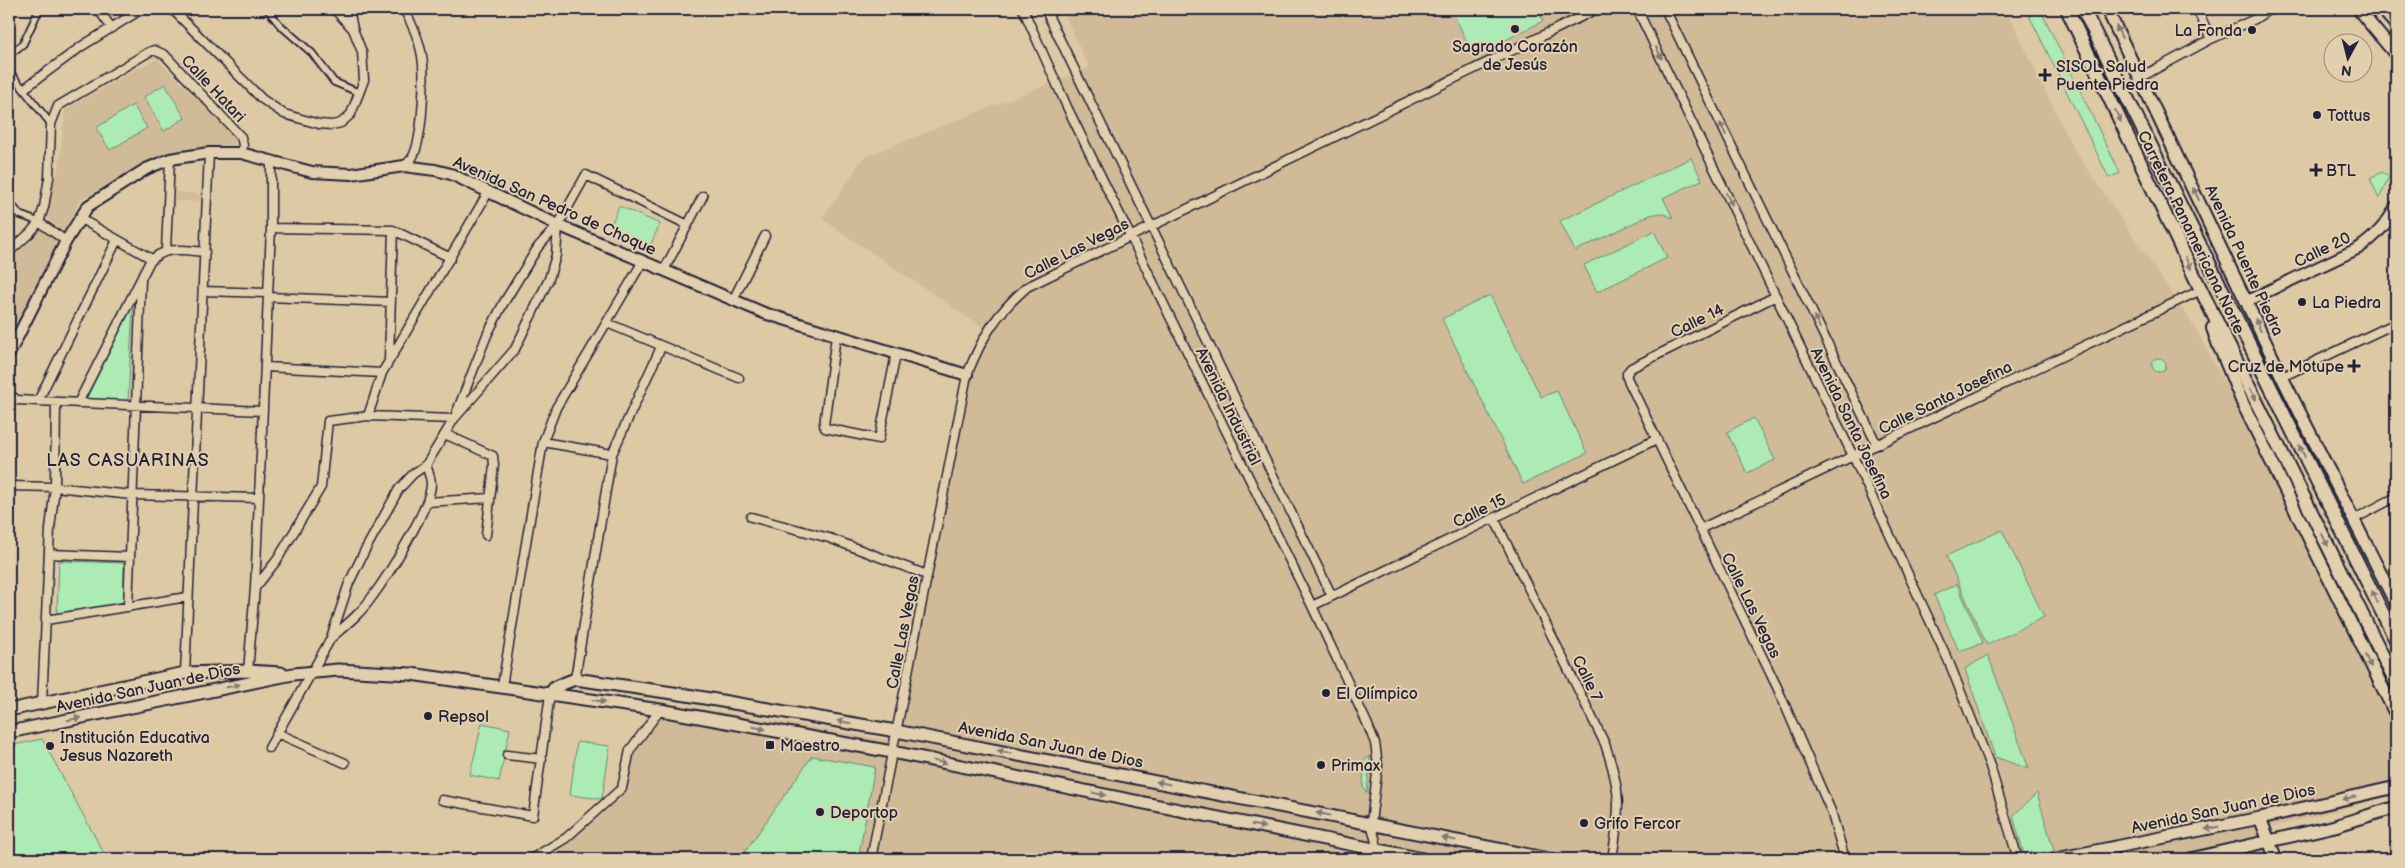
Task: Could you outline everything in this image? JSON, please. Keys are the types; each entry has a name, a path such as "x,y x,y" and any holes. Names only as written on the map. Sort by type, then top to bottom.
{"highway":[{"name":"Carretera Panamericana Norte","path":"2067,9 2201,290 2396,683"},
{"name":"Carretera Panamericana Norte","path":"2083,9 2396,640"},
{"path":"2208,303 2220,348"}],"main road":[{"name":"Avenida Puente Piedra","path":"2108,9 2282,377 2396,604"},
{"path":"2358,9 2396,55"},
{"path":"2382,9 2396,26"},
{"path":"2220,348 2243,404 2396,714"},
{"name":"Avenida San Juan de Dios","path":"9,710 185,673 248,671 293,674"},
{"name":"Avenida San Juan de Dios","path":"9,732 293,674 312,671 368,671 502,686 660,710 892,752 1377,855 1423,859"},
{"path":"550,694 555,687 575,679"},
{"name":"Avenida San Juan de Dios","path":"575,679 687,695 896,731 1549,859"},
{"name":"Avenida San Juan de Dios","path":"2056,859 2260,818 2396,787"},
{"path":"2190,859 2269,842 2396,807"},
{"path":"2260,818 2276,859"}],"street":[{"path":"9,55 23,44 38,12 42,9"},
{"path":"98,9 112,27"},
{"path":"25,88 82,46 142,9"},
{"path":"172,9 262,99 284,114 319,124 341,123 351,114 360,93 364,68 362,52 353,29 349,9"},
{"path":"267,9 280,25 312,53 334,82 360,93"},
{"path":"334,9 353,29"},
{"path":"404,9 416,32 422,52 423,73 417,146 412,158 404,166"},
{"name":"Avenida Industrial","path":"1023,9 1068,109 1132,235 1312,606 1375,743 1378,765 1371,824"},
{"path":"1045,9 1332,596"},
{"name":"Calle Las Vegas","path":"871,859 967,375 979,344 993,322 1009,303 1027,287 1597,9"},
{"name":"Avenida Santa Josefina","path":"1637,9 1853,456 1949,662 1990,766 2018,859"},
{"name":"Avenida Santa Josefina","path":"1665,9 1877,444"},
{"path":"2197,9 2211,39"},
{"path":"2141,77 2211,39 2255,19 2270,9"},
{"name":"Calle Hatari","path":"51,124 58,106 154,50 165,55 241,136 243,145 241,153"},
{"path":"9,71 25,88 51,124 49,178 39,222 9,252"},
{"path":"185,673 187,597 194,497 209,153"},
{"name":"Avenida San Pedro de Choque","path":"9,352 66,241 88,206 146,169 170,159 209,153 241,153 312,172 351,174 404,166 451,174 558,225 764,313 967,375"},
{"path":"166,250 170,159"},
{"path":"248,671 255,588 265,367 271,228 271,160"},
{"path":"269,748 331,638 349,583 364,552 399,489 413,474 426,466 454,419 484,344 503,304 538,247 558,225 586,175 688,225"},
{"path":"368,416 382,373 489,191"},
{"path":"664,270 703,196"},
{"path":"9,201 20,215 39,222 66,241"},
{"name":"Calle 20","path":"2247,302 2359,248 2383,227 2396,206"},
{"path":"79,218 152,259"},
{"path":"454,419 515,349 549,279 556,255 558,225"},
{"path":"271,228 393,230 451,258"},
{"path":"389,361 393,230"},
{"path":"733,300 765,236"},
{"path":"38,401 117,240"},
{"path":"78,403 152,259 166,250 205,252"},
{"path":"502,686 543,442 556,408 643,261"},
{"path":"128,607 141,280"},
{"name":"Calle Santa Josefina","path":"1700,529 2201,290"},
{"path":"203,291 391,302"},
{"name":"Calle 14","path":"1631,368 1776,296"},
{"path":"607,323 739,378"},
{"path":"2282,377 2396,323"},
{"path":"836,336 825,428 878,439 896,354"},
{"path":"575,679 612,454 661,347"},
{"path":"265,367 382,373"},
{"name":"Calle Las Vegas","path":"1631,368 1627,372 1627,378 1785,704 1831,811 1845,859"},
{"path":"9,394 18,400 263,411"},
{"path":"42,703 54,487 56,402"},
{"path":"255,588 277,560 321,487 328,421 368,416 454,419"},
{"path":"445,434 493,456 486,535"},
{"name":"Calle 15","path":"1312,606 1657,439"},
{"path":"543,442 612,454"},
{"path":"331,638 350,622 372,597 427,502 431,484 426,466"},
{"path":"9,486 54,487 132,495 259,498"},
{"path":"2354,520 2396,497"},
{"path":"427,502 490,498"},
{"path":"751,517 821,536 927,575"},
{"name":"Calle 7","path":"1494,518 1605,744 1620,804 1612,859"},
{"path":"49,554 130,557"},
{"path":"46,620 187,597"},
{"path":"442,800 533,816 550,694"},
{"path":"531,859 566,838 622,788 630,750 660,710"},
{"path":"277,733 344,763"},
{"path":"507,755 542,759"},
{"path":"1371,824 1377,855"}],"shaded area":[{"path":"1062,9 1451,9 1474,56 1543,21 1537,9 2006,9 2072,146 2195,328 2396,702 2396,795 2264,829 2274,859 524,859 556,847 626,792 633,751 668,703 892,741 965,380 985,329 822,219 864,157 1089,68"},
{"path":"157,59 233,134 235,144 167,153 80,200 64,232 45,217 60,163 65,110 132,71"},
{"path":"175,192 200,194 200,201 175,201"},
{"path":"40,229 55,238 56,249 9,338 9,261"}],"green space":[{"path":"1451,9 1537,9 1543,21 1474,56"},
{"path":"2026,9 2040,9 2120,173 2109,178"},
{"path":"165,84 185,118 164,131 144,97"},
{"path":"133,105 147,128 110,150 96,128"},
{"path":"1691,158 1702,180 1663,198 1673,218 1662,213 1650,215 1575,251 1560,221"},
{"path":"2382,172 2389,176 2379,199 2370,178"},
{"path":"619,206 660,224 649,248 609,230"},
{"path":"1654,231 1667,258 1597,292 1584,265"},
{"path":"1490,295 1541,397 1557,391 1587,453 1523,484 1442,319"},
{"path":"133,305 128,401 86,399"},
{"path":"2156,358 2162,358 2166,365 2162,372 2156,372 2152,368 2152,362"},
{"path":"1754,418 1775,460 1747,473 1727,432"},
{"path":"2002,530 2044,617 1987,645 1946,556"},
{"path":"59,561 124,563 124,604 57,614"},
{"path":"1957,584 1983,643 1959,651 1934,595"},
{"path":"1988,655 2029,769 1995,757 1965,669"},
{"path":"482,723 510,729 499,781 470,775"},
{"path":"42,739 107,859 9,859 9,746"},
{"path":"577,742 610,746 602,799 570,795"},
{"name":"Deportop","path":"812,756 875,767 858,859 745,859 742,856"},
{"path":"1370,756 1367,793 1363,787 1364,761"},
{"path":"2037,793 2054,851 2025,858 2013,816"}],"place":[{"name":"Sagrado Corazón de Jesús","path":"1515,29"},
{"name":"La Fonda","path":"2252,30"},
{"name":"SISOL Salud Puente Piedra","path":"2045,75"},
{"name":"Tottus","path":"2317,115"},
{"name":"BTL","path":"2316,170"},
{"name":"La Piedra","path":"2302,302"},
{"name":"Cruz de Motupe","path":"2354,366"},
{"name":"El Olímpico","path":"1326,693"},
{"name":"Repsol","path":"428,716"},
{"name":"Maestro","path":"770,745"},
{"name":"Institución Educativa Jesus Nazareth","path":"50,746"},
{"name":"Primax","path":"1321,765"},
{"name":"Deportop","path":"820,812"},
{"name":"Grifo Fercor","path":"1584,823"}],"district":[{"name":"LAS CASUARINAS","path":"128,460"}]}
